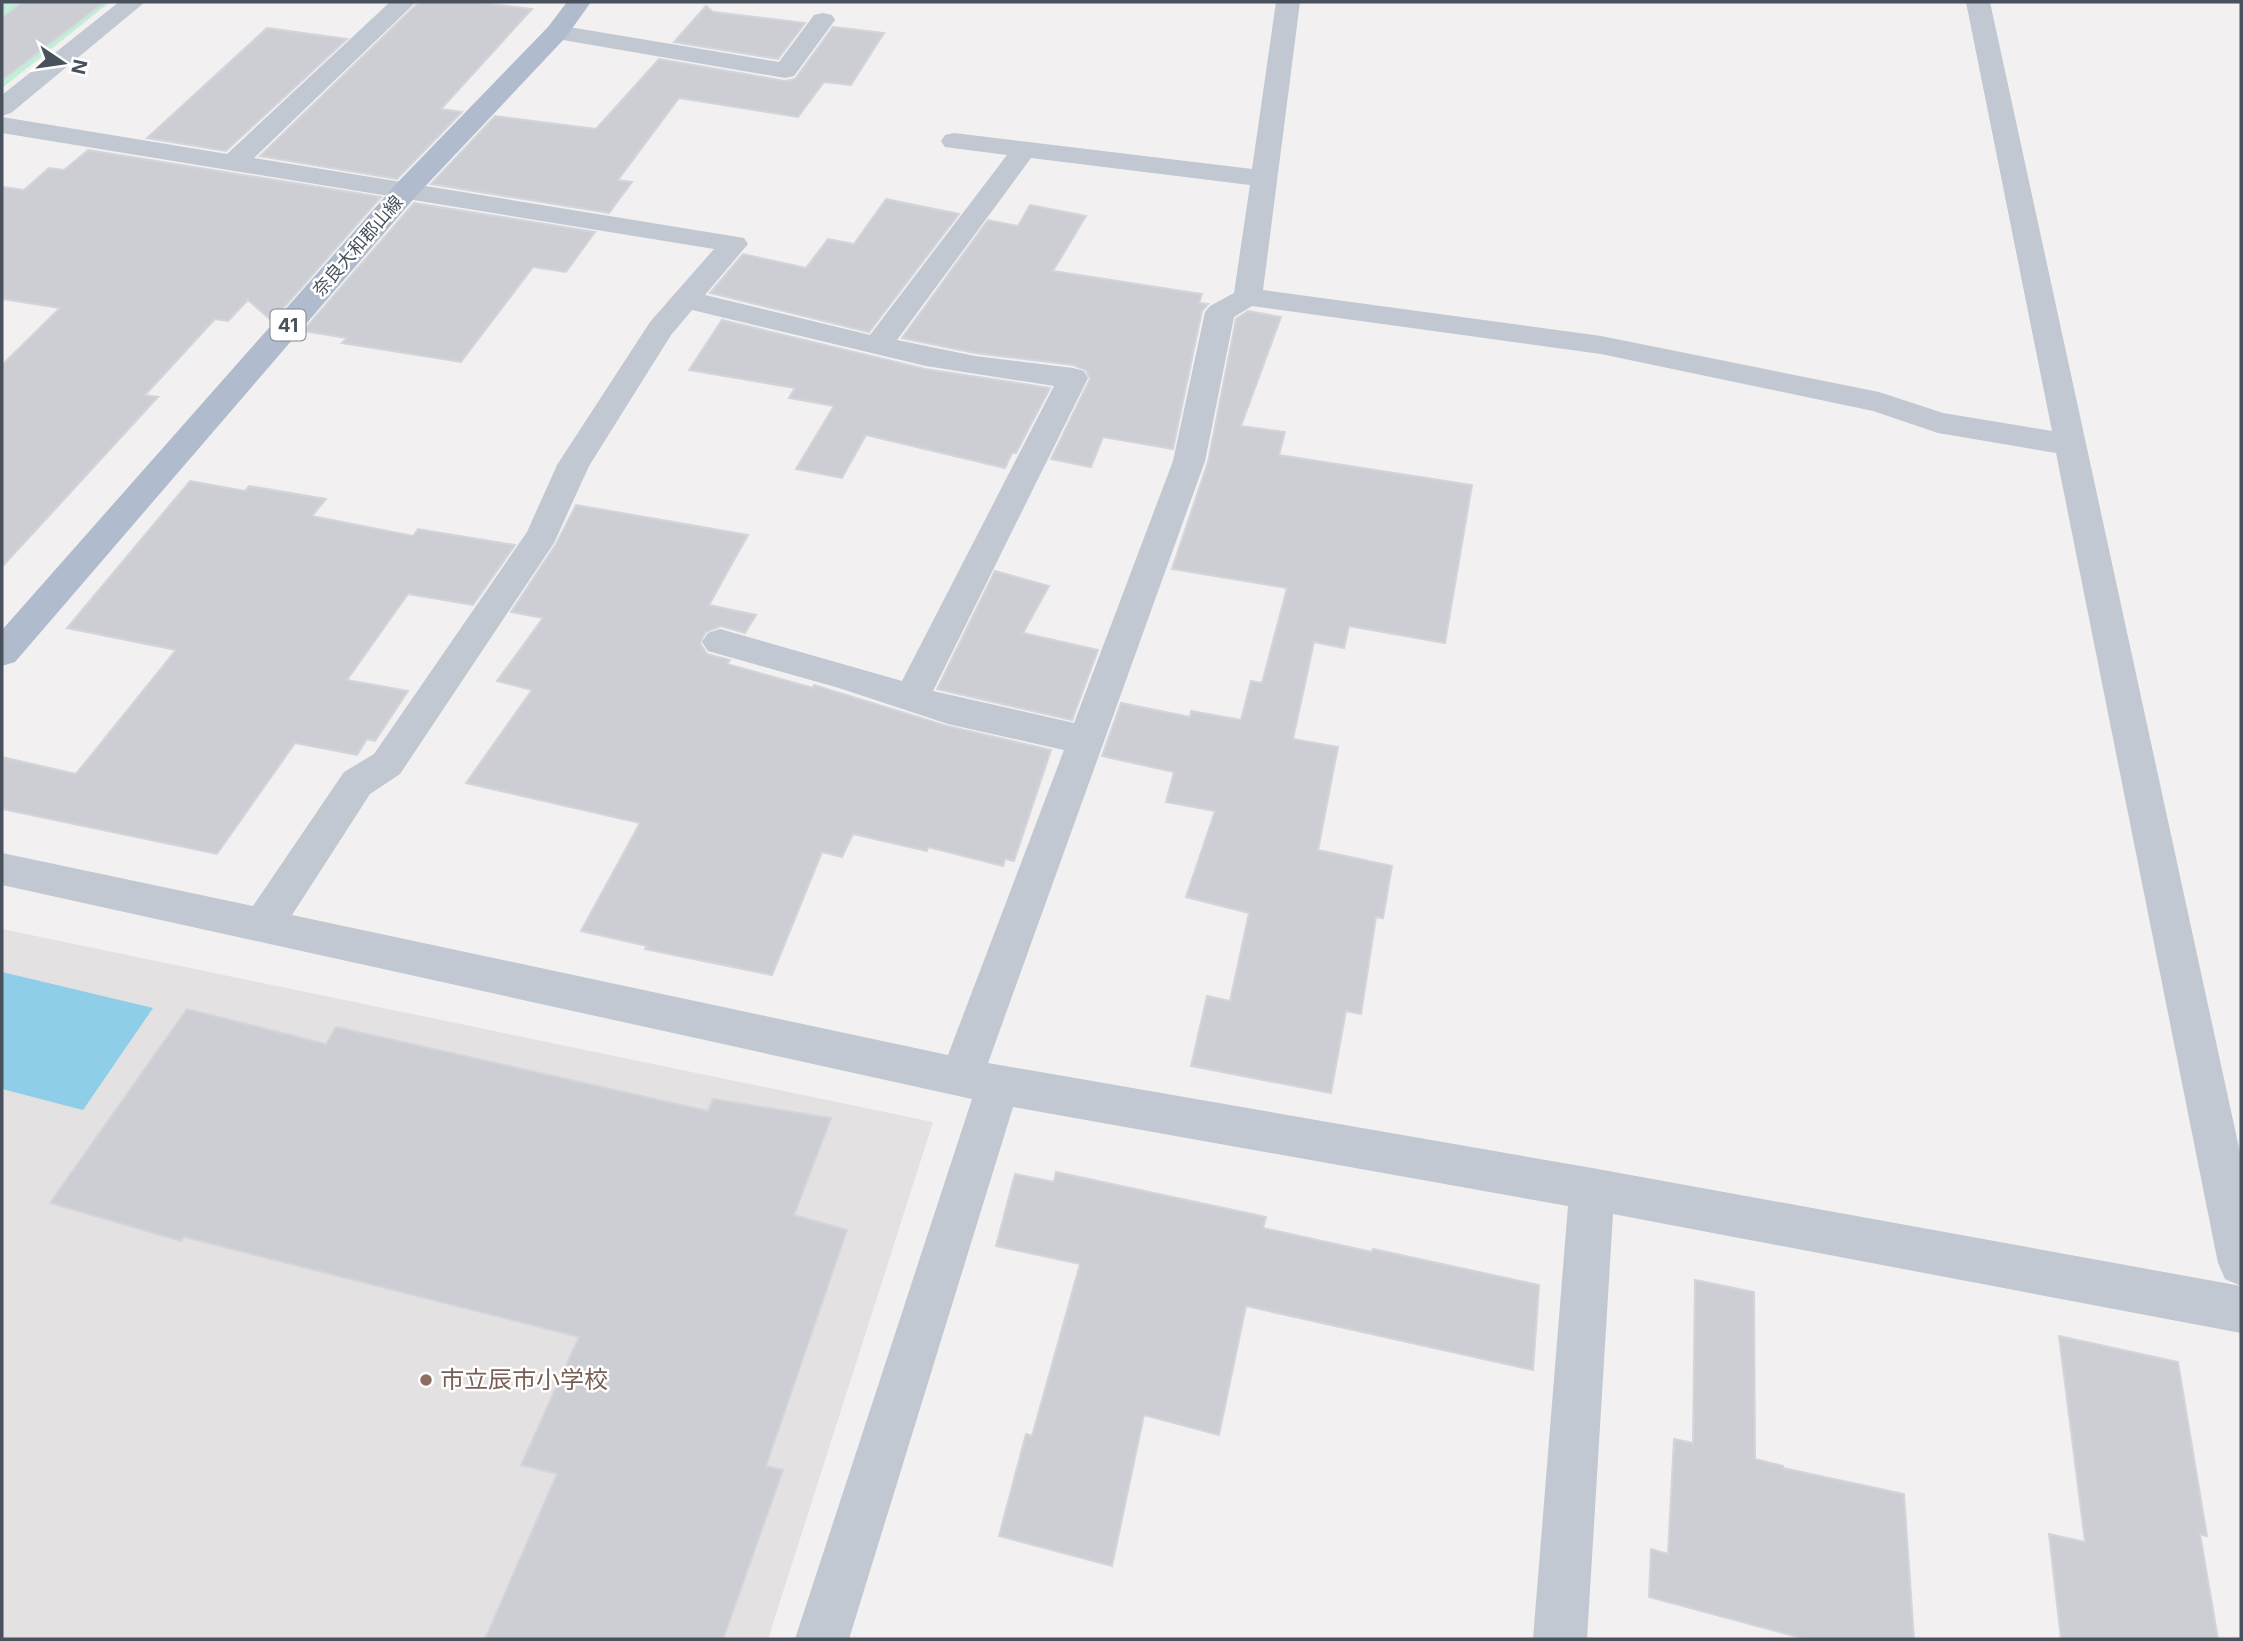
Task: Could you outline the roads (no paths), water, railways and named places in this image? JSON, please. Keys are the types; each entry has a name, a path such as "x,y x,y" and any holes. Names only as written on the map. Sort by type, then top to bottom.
{"main road":[{"name":"奈良大和郡山線","path":"2,653 407,189 557,32 579,2"}],"street":[{"path":"2,108 133,2"},
{"path":"234,162 404,2"},
{"path":"1248,297 1289,2"},
{"path":"1978,2 2241,1263"},
{"path":"557,32 785,71 823,20"},
{"path":"2,125 734,244 660,329 573,465 541,535 387,764 357,783 264,924"},
{"path":"2,152 32,130"},
{"path":"954,141 1264,180"},
{"path":"879,344 976,219 1024,150"},
{"path":"822,1639 980,1081 1084,740 1189,461 1220,312 1248,297 1601,345 1878,402 1938,423 2072,445"},
{"path":"685,300 1021,374 1073,378 911,698"},
{"path":"720,642 948,710 1084,740"},
{"path":"2,869 980,1081 1592,1189 2241,1310"},
{"path":"1560,1639 1592,1189"}],"water":[{"path":"2,972 153,1008 83,1110 2,1089"}],"place":[{"name":"市立辰市小学校","path":"426,1380"}]}
